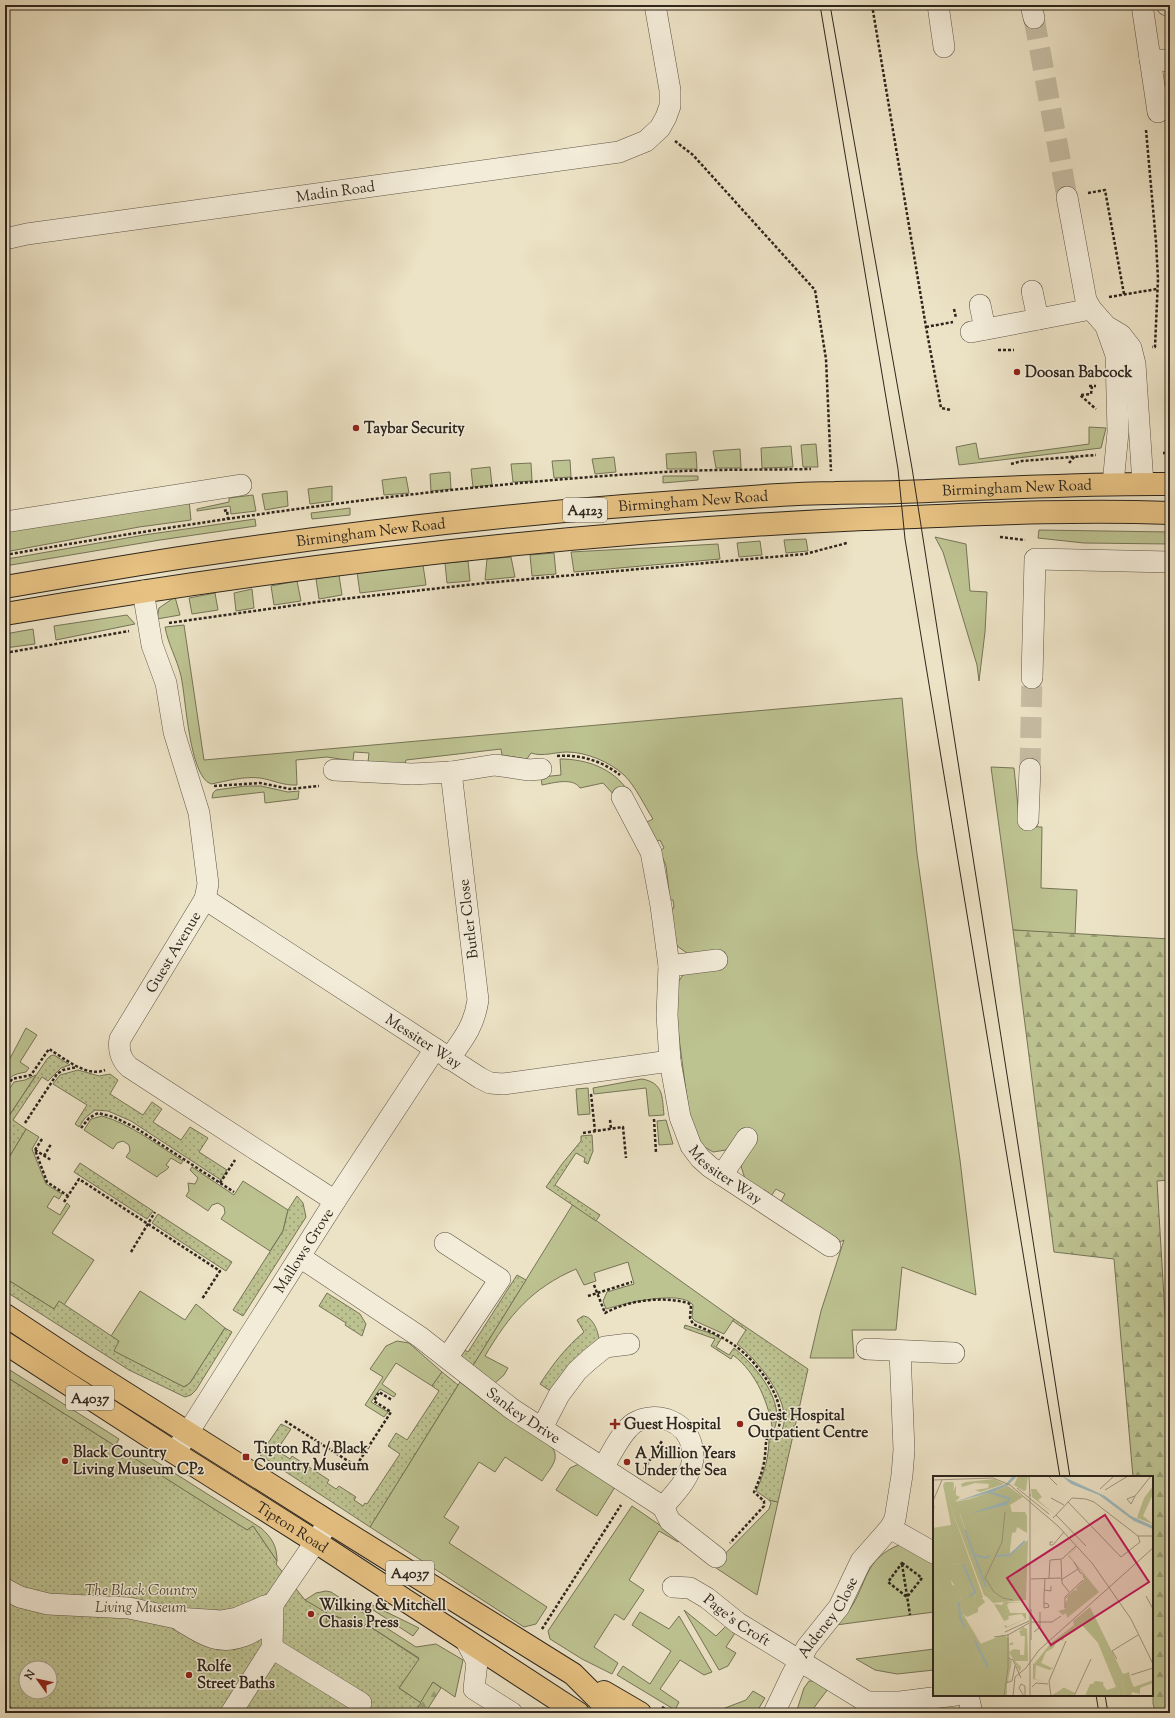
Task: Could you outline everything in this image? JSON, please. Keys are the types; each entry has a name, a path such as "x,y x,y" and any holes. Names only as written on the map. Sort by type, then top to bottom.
{"main road":[{"path":"1111,512 1113,484"},
{"path":"1143,484 1147,512"},
{"name":"Birmingham New Road","path":"5,587 178,558 380,530 570,511 722,499 832,493 894,492 1007,486 1170,484"},
{"name":"Birmingham New Road","path":"5,614 180,585 493,546 638,532 772,523 936,516 1111,512 1170,513"},
{"name":"Tipton Road","path":"5,1315 189,1434 329,1522 567,1671 640,1713"},
{"name":"Tipton Road","path":"5,1343 175,1454 316,1542 578,1713"},
{"path":"567,1671 604,1706 615,1713"}],"street":[{"path":"655,5 670,90 670,106 660,128"},
{"path":"938,5 944,47"},
{"path":"1142,5 1160,60 1152,120"},
{"name":"Madin Road","path":"5,240 27,234 619,152 646,141 660,128"},
{"path":"1067,197 1086,300 1091,309 1106,326 1121,335 1131,348 1136,364 1143,484"},
{"path":"1032,291 1038,319"},
{"path":"980,305 978,330 1091,309"},
{"path":"1106,326 1116,355 1118,432 1113,484"},
{"path":"5,522 241,485"},
{"path":"1032,678 1035,559 1170,562"},
{"name":"Guest Avenue","path":"124,1063 119,1047 120,1039 205,899 208,884 200,821 174,732 166,683 152,645 144,591"},
{"path":"334,770 412,774 451,772 495,765 529,770 547,763"},
{"path":"1028,820 1030,769"},
{"name":"Butler Close","path":"442,1054 469,1030 475,1016 478,1000 451,772"},
{"name":"Messiter Way","path":"623,788 651,852 661,906 669,966 667,1015 670,1061 680,1117 691,1146 700,1158 722,1175 830,1246"},
{"name":"Messiter Way","path":"205,899 442,1054 490,1083 503,1084 670,1061"},
{"path":"669,966 717,960"},
{"name":"Mallows Grove","path":"175,1454 335,1201 442,1054"},
{"path":"124,1063 335,1201"},
{"path":"722,1175 747,1138"},
{"path":"445,1243 500,1279 447,1358"},
{"name":"Sankey Drive","path":"300,1257 398,1321 501,1400 603,1468"},
{"path":"542,1428 559,1395 577,1372 605,1347 629,1344"},
{"path":"867,1349 954,1353"},
{"name":"Aldeney Close","path":"774,1713 807,1647 839,1607 861,1561 896,1531 895,1519 904,1450 900,1351"},
{"path":"663,1507 676,1492 689,1473 694,1457 690,1441 685,1431 674,1423 661,1417 652,1418 633,1424 624,1435 603,1468 663,1507 670,1521 716,1557"},
{"path":"231,1713 272,1648 273,1604 329,1522"},
{"path":"896,1531 933,1552"},
{"name":"Page's Croft","path":"673,1587 690,1588 707,1598 738,1623 871,1707"},
{"path":"5,1589 20,1597 38,1602 129,1608 176,1618 221,1621 237,1618 264,1606 273,1604"},
{"path":"465,1639 477,1662 474,1689 512,1713"},
{"path":"272,1648 361,1704"},
{"path":"871,1707 948,1696"},
{"path":"968,1696 972,1713"}],"path":[{"path":"872,5 941,408 951,410"},
{"path":"1131,348 1156,347 1158,279 1152,120"},
{"path":"660,128 692,155 815,290 826,359 831,476"},
{"path":"1067,197 1105,190 1124,294"},
{"path":"926,327 956,322 954,309"},
{"path":"1097,410 1080,395 1091,394 1090,386 1117,385"},
{"path":"1007,465 1022,461 1075,456"},
{"path":"5,555 218,520 396,497 536,482 665,472 813,470"},
{"path":"992,536 1030,540"},
{"path":"5,653 180,621 333,600 485,583 804,554 854,541"},
{"path":"547,763 568,755 599,763 612,770 623,788"},
{"path":"191,789 260,782 290,789 332,785 334,770"},
{"path":"5,1090 12,1079 30,1075 49,1049 78,1067 99,1073 124,1063"},
{"path":"25,1123 57,1074 62,1070 78,1067"},
{"path":"588,1072 595,1131"},
{"path":"81,1128 89,1118 94,1115 98,1113 105,1114 136,1128 234,1192"},
{"path":"654,1119 656,1153"},
{"path":"610,1120 611,1129"},
{"path":"582,1133 623,1127 626,1158"},
{"path":"35,1150 42,1139"},
{"path":"44,1156 51,1144"},
{"path":"220,1183 246,1144"},
{"path":"35,1150 51,1160"},
{"path":"35,1150 47,1182 68,1196"},
{"path":"186,1167 188,1162"},
{"path":"64,1202 79,1179 220,1271 202,1299"},
{"path":"130,1252 155,1212"},
{"path":"588,1296 632,1282"},
{"path":"594,1285 605,1313 614,1308 642,1302 660,1300 688,1303 691,1305 690,1318 693,1324 722,1337 744,1352 760,1370 773,1390 781,1410 779,1428 774,1435 768,1436 766,1439 765,1456 754,1492 764,1501 764,1506 716,1557"},
{"path":"285,1421 356,1466 391,1412 374,1401 379,1392 392,1400"},
{"path":"541,1631 674,1423"},
{"path":"896,1531 910,1615"},
{"path":"902,1563 922,1578 907,1597"},
{"path":"902,1563 888,1582 907,1597"},
{"path":"5,1705 18,1713"}],"green space":[{"path":"1089,427 1106,428 1101,448 959,465 956,447 976,443 979,459 1089,444"},
{"path":"816,444 818,467 803,467 801,445"},
{"path":"791,446 793,467 762,468 761,448"},
{"path":"740,449 741,468 716,468 713,451"},
{"path":"696,452 697,469 667,469 666,454"},
{"path":"614,457 616,472 595,474 592,459"},
{"path":"570,460 571,477 554,478 552,461"},
{"path":"531,463 532,481 513,482 511,464"},
{"path":"490,467 492,485 473,487 471,469"},
{"path":"450,472 451,489 431,491 430,474"},
{"path":"663,476 698,476 698,480 663,483"},
{"path":"406,477 409,493 384,495 382,480"},
{"path":"332,486 332,501 310,504 308,489"},
{"path":"287,491 288,506 265,510 262,494"},
{"path":"253,495 256,511 231,514 230,506 197,511 197,509 229,502 229,498"},
{"path":"189,500 191,520 139,527 5,552 5,530"},
{"path":"350,508 350,515 312,519 311,513"},
{"path":"255,519 256,526 160,540 5,566 5,559 144,535"},
{"path":"1039,530 1170,532 1170,544 1084,543 1038,538"},
{"path":"935,537 966,544 970,591 987,592 985,632 979,681 977,665 943,552"},
{"path":"806,539 808,551 786,553 784,540"},
{"path":"760,541 762,555 739,557 737,543"},
{"path":"718,544 720,559 574,572 571,552"},
{"path":"554,553 556,574 532,576 530,555"},
{"path":"511,557 515,577 485,580 487,559"},
{"path":"468,561 470,581 447,583 445,563"},
{"path":"423,565 426,585 360,593 357,572"},
{"path":"339,575 342,595 319,599 316,579"},
{"path":"297,581 301,601 274,605 271,586"},
{"path":"252,589 254,608 236,611 234,593"},
{"path":"215,593 218,610 192,614 189,598"},
{"path":"175,597 180,615 157,619 159,608"},
{"path":"127,615 135,624 56,640 54,626"},
{"path":"184,625 204,760 902,698 917,854 960,1160 976,1295 902,1267 896,1330 852,1330 854,1358 810,1358 821,1311 844,1240 838,1243 780,1203 785,1194 776,1189 771,1196 745,1179 741,1166 755,1138 741,1129 726,1150 713,1152 701,1145 689,1114 675,1007 676,985 683,975 689,972 687,953 677,946 670,909 674,908 673,900 670,900 666,866 660,851 664,848 660,840 655,842 645,823 653,819 636,791 624,775 605,762 574,752 540,755 531,753 527,759 502,755 501,749 406,760 405,764 368,762 369,753 354,752 353,761 327,757 296,760 297,785 288,785 260,778 236,779 211,784 204,778 198,767 193,752 181,676 165,627"},
{"path":"33,629 35,644 5,648 5,634"},
{"path":"560,759 570,759 598,766 615,776 628,791 616,797 603,783 580,788 573,783 568,782 557,782 542,785 541,777 561,775"},
{"path":"991,767 1014,768 1020,826 1042,827 1041,888 1077,890 1075,935 1013,930"},
{"path":"245,786 261,786 288,792 299,791 298,799 265,803 264,792 212,798 213,793 216,790"},
{"path":"1013,930 1170,939 1170,1180 1157,1181 1170,1398 1170,1548 1168,1550 1170,1612 1170,1713 1156,1713 1153,1704 1153,1476 1133,1476 1114,1259 1054,1252"},
{"path":"26,1028 37,1035 20,1062 29,1068 26,1072 16,1074 11,1077 5,1084 5,1068"},
{"path":"54,1055 70,1065 61,1068 48,1081 42,1077 13,1120 26,1129 8,1159 5,1158 5,1122 47,1059"},
{"path":"78,1070 99,1076 110,1074 118,1080 110,1094 143,1115 152,1102 162,1109 153,1122 181,1140 190,1127 208,1138 199,1152 227,1170 221,1180 131,1121 108,1111 95,1110 85,1118 79,1127 75,1124 87,1105 53,1084 60,1075"},
{"path":"36,1075 5,1122 5,1095 14,1082 25,1080"},
{"path":"642,1079 649,1081 658,1087 662,1097 664,1115 649,1116 646,1088 594,1094 593,1088"},
{"path":"588,1088 590,1114 578,1115 576,1089"},
{"path":"102,1116 134,1130 183,1161 181,1164 171,1158 166,1165 169,1167 157,1177 126,1157 130,1151 129,1145 123,1141 117,1143 113,1149 84,1130 91,1119"},
{"path":"666,1120 673,1144 659,1145 657,1121"},
{"path":"26,1129 39,1137 32,1149 46,1184 62,1194 59,1199 54,1196 47,1207 60,1215 67,1203 70,1206 52,1233 94,1260 64,1305 59,1302 54,1309 5,1278 5,1158 8,1159"},
{"path":"592,1135 593,1151 588,1164 584,1162 585,1158 576,1153 555,1185 600,1215 596,1221 546,1187 581,1141 581,1136"},
{"path":"80,1163 153,1211 147,1219 74,1172"},
{"path":"192,1167 234,1195 243,1181 288,1210 283,1231 270,1251 221,1219 225,1213 224,1207 218,1203 212,1205 208,1211 186,1196 189,1191 188,1183 195,1184 198,1178 190,1170"},
{"path":"297,1196 303,1203 306,1217 243,1316 233,1310 283,1231 288,1210"},
{"path":"573,1204 734,1319 724,1334 695,1321 692,1318 693,1305 687,1300 677,1298 651,1299 606,1309 603,1301 607,1292 634,1284 628,1262 594,1273 596,1281 584,1285 576,1269 547,1285 534,1294 513,1315 485,1356 508,1368 504,1375 495,1383 472,1367"},
{"path":"158,1214 232,1262 226,1271 152,1223"},
{"path":"517,1275 526,1280 472,1367 459,1356 463,1349 468,1352"},
{"path":"5,1278 54,1309 59,1301 119,1341 114,1351 184,1387 190,1383 225,1328 232,1332 196,1390 191,1395 185,1397 129,1370 5,1291"},
{"path":"140,1291 185,1320 196,1304 225,1328 190,1383 184,1387 113,1351 111,1336"},
{"path":"327,1293 360,1314 366,1324 362,1336 345,1325 346,1323 319,1306"},
{"path":"583,1316 590,1319 592,1322 597,1330 599,1341 552,1392 540,1384 560,1356 584,1332 577,1320"},
{"path":"734,1319 808,1369 778,1502 769,1500 756,1491 766,1465 769,1439 776,1438 783,1427 784,1415 781,1401 765,1374 746,1351 737,1344 746,1330 733,1321"},
{"path":"685,1325 713,1334 721,1339 716,1347 729,1355 734,1348 760,1374 773,1397 776,1409 776,1421 773,1432 765,1400 749,1371 733,1355 731,1359 711,1346 715,1339 684,1328"},
{"path":"397,1341 409,1343 442,1372 432,1386 396,1363 382,1384 396,1394 394,1397 380,1389 371,1402 388,1412 384,1417 365,1405 383,1377 370,1369 386,1346"},
{"path":"5,1367 119,1439 115,1446 5,1376"},
{"path":"442,1372 458,1385 370,1527 260,1455 281,1424 291,1429 279,1447 283,1450 281,1453 290,1459 292,1456 329,1480 327,1483 336,1489 339,1486 356,1497 354,1500 363,1506 365,1503 367,1504 400,1454 388,1446 396,1433 407,1440 439,1391 432,1386"},
{"name":"The Black Country Living Museum","path":"5,1376 247,1530 253,1526 277,1561 276,1564 305,1600 327,1613 326,1623 335,1616 364,1626 366,1624 419,1659 399,1688 421,1703 414,1713 5,1713"},
{"path":"460,1382 496,1410 551,1446 554,1451 555,1460 542,1481 505,1457 495,1472 479,1462 444,1517 459,1527 449,1543 547,1607 536,1624 524,1627 370,1527"},
{"path":"138,1450 261,1528 273,1543 277,1561 253,1526 247,1530 133,1458"},
{"path":"579,1464 615,1487 597,1516 556,1490 570,1468"},
{"path":"769,1500 778,1502 757,1595 713,1566 769,1509 771,1503"},
{"path":"632,1506 680,1539 678,1542 659,1531 629,1580 644,1590 624,1620 615,1614 594,1647 618,1663 612,1674 582,1659 550,1639 548,1631"},
{"path":"899,1545 930,1560 933,1565 933,1612 836,1625 850,1609 873,1564 879,1557"},
{"path":"326,1591 331,1592 416,1647 436,1644 463,1660 455,1697 433,1682 421,1703 399,1688 419,1658 366,1624 364,1627 335,1616 325,1623 305,1600 316,1593"},
{"path":"366,1602 419,1628 413,1636 364,1604"},
{"path":"684,1610 716,1636 726,1626 735,1633 726,1647 736,1653 728,1666 719,1670"},
{"path":"640,1612 669,1629 679,1616 712,1672 704,1675 680,1660 660,1689 679,1702 675,1710 617,1675 623,1666 650,1684 671,1651 632,1625"},
{"path":"933,1649 933,1670 897,1674 875,1670 856,1659"},
{"path":"809,1681 817,1681 828,1689 810,1713 796,1713 804,1688"},
{"path":"433,1682 441,1688 425,1713 414,1713"},
{"path":"753,1691 765,1698 756,1713 712,1713 746,1700"}],"tunnel":[{"path":"1034,18 1067,197"},
{"path":"1030,769 1032,678"}],"tram line":[{"path":"820,5 898,469 905,539 1060,1476"},
{"path":"830,5 912,468 1070,1476"},
{"path":"1096,1696 1099,1713"},
{"path":"1105,1696 1108,1713"}],"place":[{"name":"Doosan Babcock","path":"1017,372"},
{"name":"Taybar Security","path":"356,428"},
{"name":"Guest Hospital","path":"615,1424"},
{"name":"Guest Hospital Outpatient Centre","path":"740,1424"},
{"name":"Tipton Rd / Black Country Museum","path":"246,1457"},
{"name":"Black Country Living Museum CP2","path":"65,1461"},
{"name":"A Million Years Under the Sea","path":"627,1462"},
{"name":"Wilking & Mitchell Chasis Press","path":"311,1614"},
{"name":"Rolfe Street Baths","path":"189,1675"}]}
